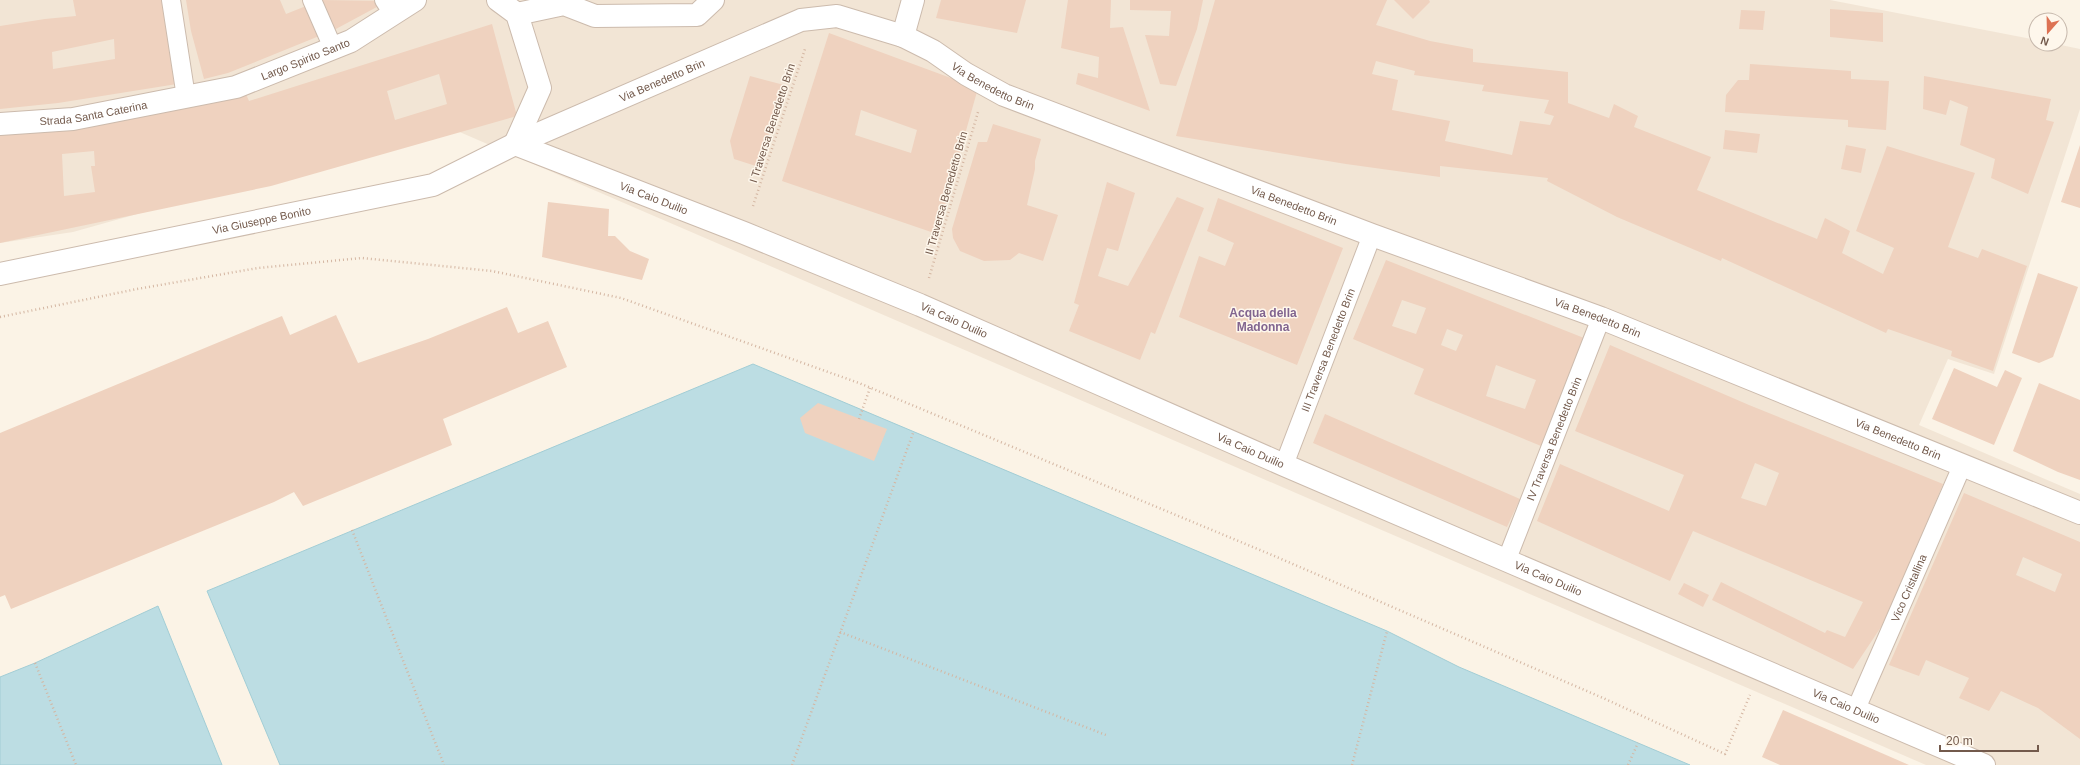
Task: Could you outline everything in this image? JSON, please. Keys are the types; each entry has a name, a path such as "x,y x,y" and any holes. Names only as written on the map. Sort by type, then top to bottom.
{"street":[{"name":"Largo Spirito Santo","path":"186,97 236,87 351,41 388,7 415,0"},
{"path":"498,0 517,14 540,88 515,144"},
{"path":"517,14 564,4 595,16 697,15 712,0"},
{"path":"903,36 913,0"},
{"name":"Via Benedetto Brin","path":"515,144 801,20 837,16 903,36 933,51 966,74 1004,95 1372,235 1601,318 2080,513"},
{"name":"Strada Santa Caterina","path":"0,124 74,119 186,97"},
{"name":"Via Caio Duilio","path":"515,144 744,232 920,305 1284,465 1984,765"},
{"name":"Via Giuseppe Bonito","path":"0,274 433,185 515,144"}],"lane":[{"path":"171,0 186,97"},
{"path":"312,0 333,48"},
{"name":"III Traversa Benedetto Brin","path":"1284,465 1372,235"},
{"name":"IV Traversa Benedetto Brin","path":"1507,560 1601,318"},
{"name":"Vico Cristallina","path":"1856,709 1962,466"}],"path":[{"name":"I Traversa Benedetto Brin","path":"744,232 815,19"},
{"name":"II Traversa Benedetto Brin","path":"920,305 986,85"},
{"path":"0,317 137,289 258,268 362,258 492,271 621,298 870,388 1272,555 1603,698 1725,754 1760,669"},
{"path":"859,419 870,388"},
{"path":"792,765 913,432"},
{"path":"352,530 444,765"},
{"path":"1352,765 1387,631"},
{"path":"840,632 1106,735"},
{"path":"35,663 76,765"},
{"path":"1628,765 1638,743"}],"shaded area":[{"path":"0,0 1830,0 2028,38 2028,52 2068,52 2068,46 2080,49 2080,109 1994,374 1948,359 1919,425 2080,494 2080,765 1926,765 448,127 73,232 0,243"}],"water":[{"path":"753,364 1387,631 1459,667 1690,765 280,765 207,591"},
{"path":"158,606 222,765 0,765 0,677 35,663"}],"building":[{"path":"73,0 165,0 177,84 58,103 0,109 0,26 76,16","holes":["114,39 115,59 53,69 52,52"]},
{"path":"186,0 280,0 286,14 321,0 388,1 334,30 228,73 204,79 191,31"},
{"path":"941,0 1026,0 1017,33 936,18"},
{"path":"1068,0 1111,0 1110,28 1123,27 1150,111 1076,84 1078,73 1098,78 1099,57 1061,48"},
{"path":"1130,0 1203,0 1197,29 1176,86 1160,84 1145,35 1169,36 1171,11 1130,10"},
{"path":"1215,0 1387,0 1376,25 1430,41 1473,49 1473,62 1568,72 1568,103 1609,118 1614,104 1638,116 1634,127 1711,157 1697,190 1817,239 1825,218 1850,231 1842,253 1883,274 1894,248 1856,231 1887,146 1975,173 1948,247 1978,258 1982,249 2027,266 1993,371 1951,356 1952,351 1888,329 1886,333 1722,258 1721,261 1617,217 1547,181 1548,178 1440,166 1440,177 1346,164 1176,136","holes":["1376,61 1415,71 1414,75 1484,85 1482,91 1549,100 1544,113 1554,116 1550,125 1520,121 1512,155 1445,141 1450,121 1392,110 1398,80 1372,74"]},
{"path":"1394,0 1429,0 1430,2 1413,19"},
{"path":"1830,9 1883,13 1883,42 1830,37"},
{"path":"1741,10 1765,11 1763,30 1739,29"},
{"path":"492,24 517,116 271,186 0,243 0,127 242,85 249,101","holes":["439,74 447,104 395,120 387,91","94,151 95,166 91,166 95,192 64,196 62,154"]},
{"path":"829,33 978,88 937,234 782,181","holes":["861,110 917,130 911,153 855,135"]},
{"path":"1750,64 1851,71 1851,79 1889,81 1886,130 1848,127 1848,120 1725,112 1726,95 1738,80 1749,80"},
{"path":"750,76 784,85 759,167 734,159 730,141"},
{"path":"1924,76 2051,99 2046,120 2054,122 2028,194 1991,178 1995,159 1960,145 1968,107 1950,100 1946,115 1923,109"},
{"path":"993,124 1041,139 1035,161 1035,169 1027,205 1058,215 1043,261 1019,253 1010,260 984,261 960,251 953,238 952,229 978,142 987,142"},
{"path":"1725,130 1760,134 1757,153 1723,149"},
{"path":"1846,145 1866,149 1861,173 1841,169"},
{"path":"2080,145 2080,208 2061,202"},
{"path":"1107,182 1135,193 1118,251 1107,248 1098,276 1128,286 1177,197 1204,208 1155,334 1151,332 1140,360 1069,331 1079,305 1074,303"},
{"path":"1218,198 1343,248 1297,365 1179,317 1199,256 1225,266 1234,243 1207,231"},
{"path":"548,202 609,209 608,236 615,236 630,251 649,259 642,280 542,257"},
{"path":"1386,260 1584,338 1541,446 1414,394 1424,369 1353,339","holes":["1402,300 1426,308 1416,334 1392,326","1447,329 1463,335 1456,351 1441,345","1496,365 1536,380 1525,409 1486,396"]},
{"path":"2038,273 2078,287 2053,357 2039,363 2012,353"},
{"path":"507,307 518,333 548,321 567,367 443,419 452,445 303,506 294,492 274,502 11,609 5,595 0,597 0,433 282,316 290,335 336,315 358,363 428,339"},
{"path":"1610,345 1749,405 1943,484 1889,615 1853,669 1712,600 1721,582 1825,633 1827,630 1845,637 1863,602 1693,531 1670,581 1537,521 1560,464 1669,511 1684,475 1575,431","holes":["1755,463 1779,473 1766,506 1741,498"]},
{"path":"1954,368 1997,387 2005,370 2022,378 1994,445 1932,419"},
{"path":"2039,383 2080,400 2080,480 2058,472 2013,451"},
{"path":"818,403 887,429 874,461 805,433 800,418"},
{"path":"1325,414 1520,499 1507,527 1313,443"},
{"path":"1964,493 2080,542 2080,739 2038,708 2001,691 1989,711 1959,698 1969,678 1926,660 1919,676 1889,665","holes":["2023,557 2062,574 2055,592 2016,575"]},
{"path":"1684,583 1709,595 1703,607 1678,594"},
{"path":"1783,710 1909,765 1780,765 1762,757"}],"district":[{"name":"Acqua della Madonna","path":"1263,320"}]}
